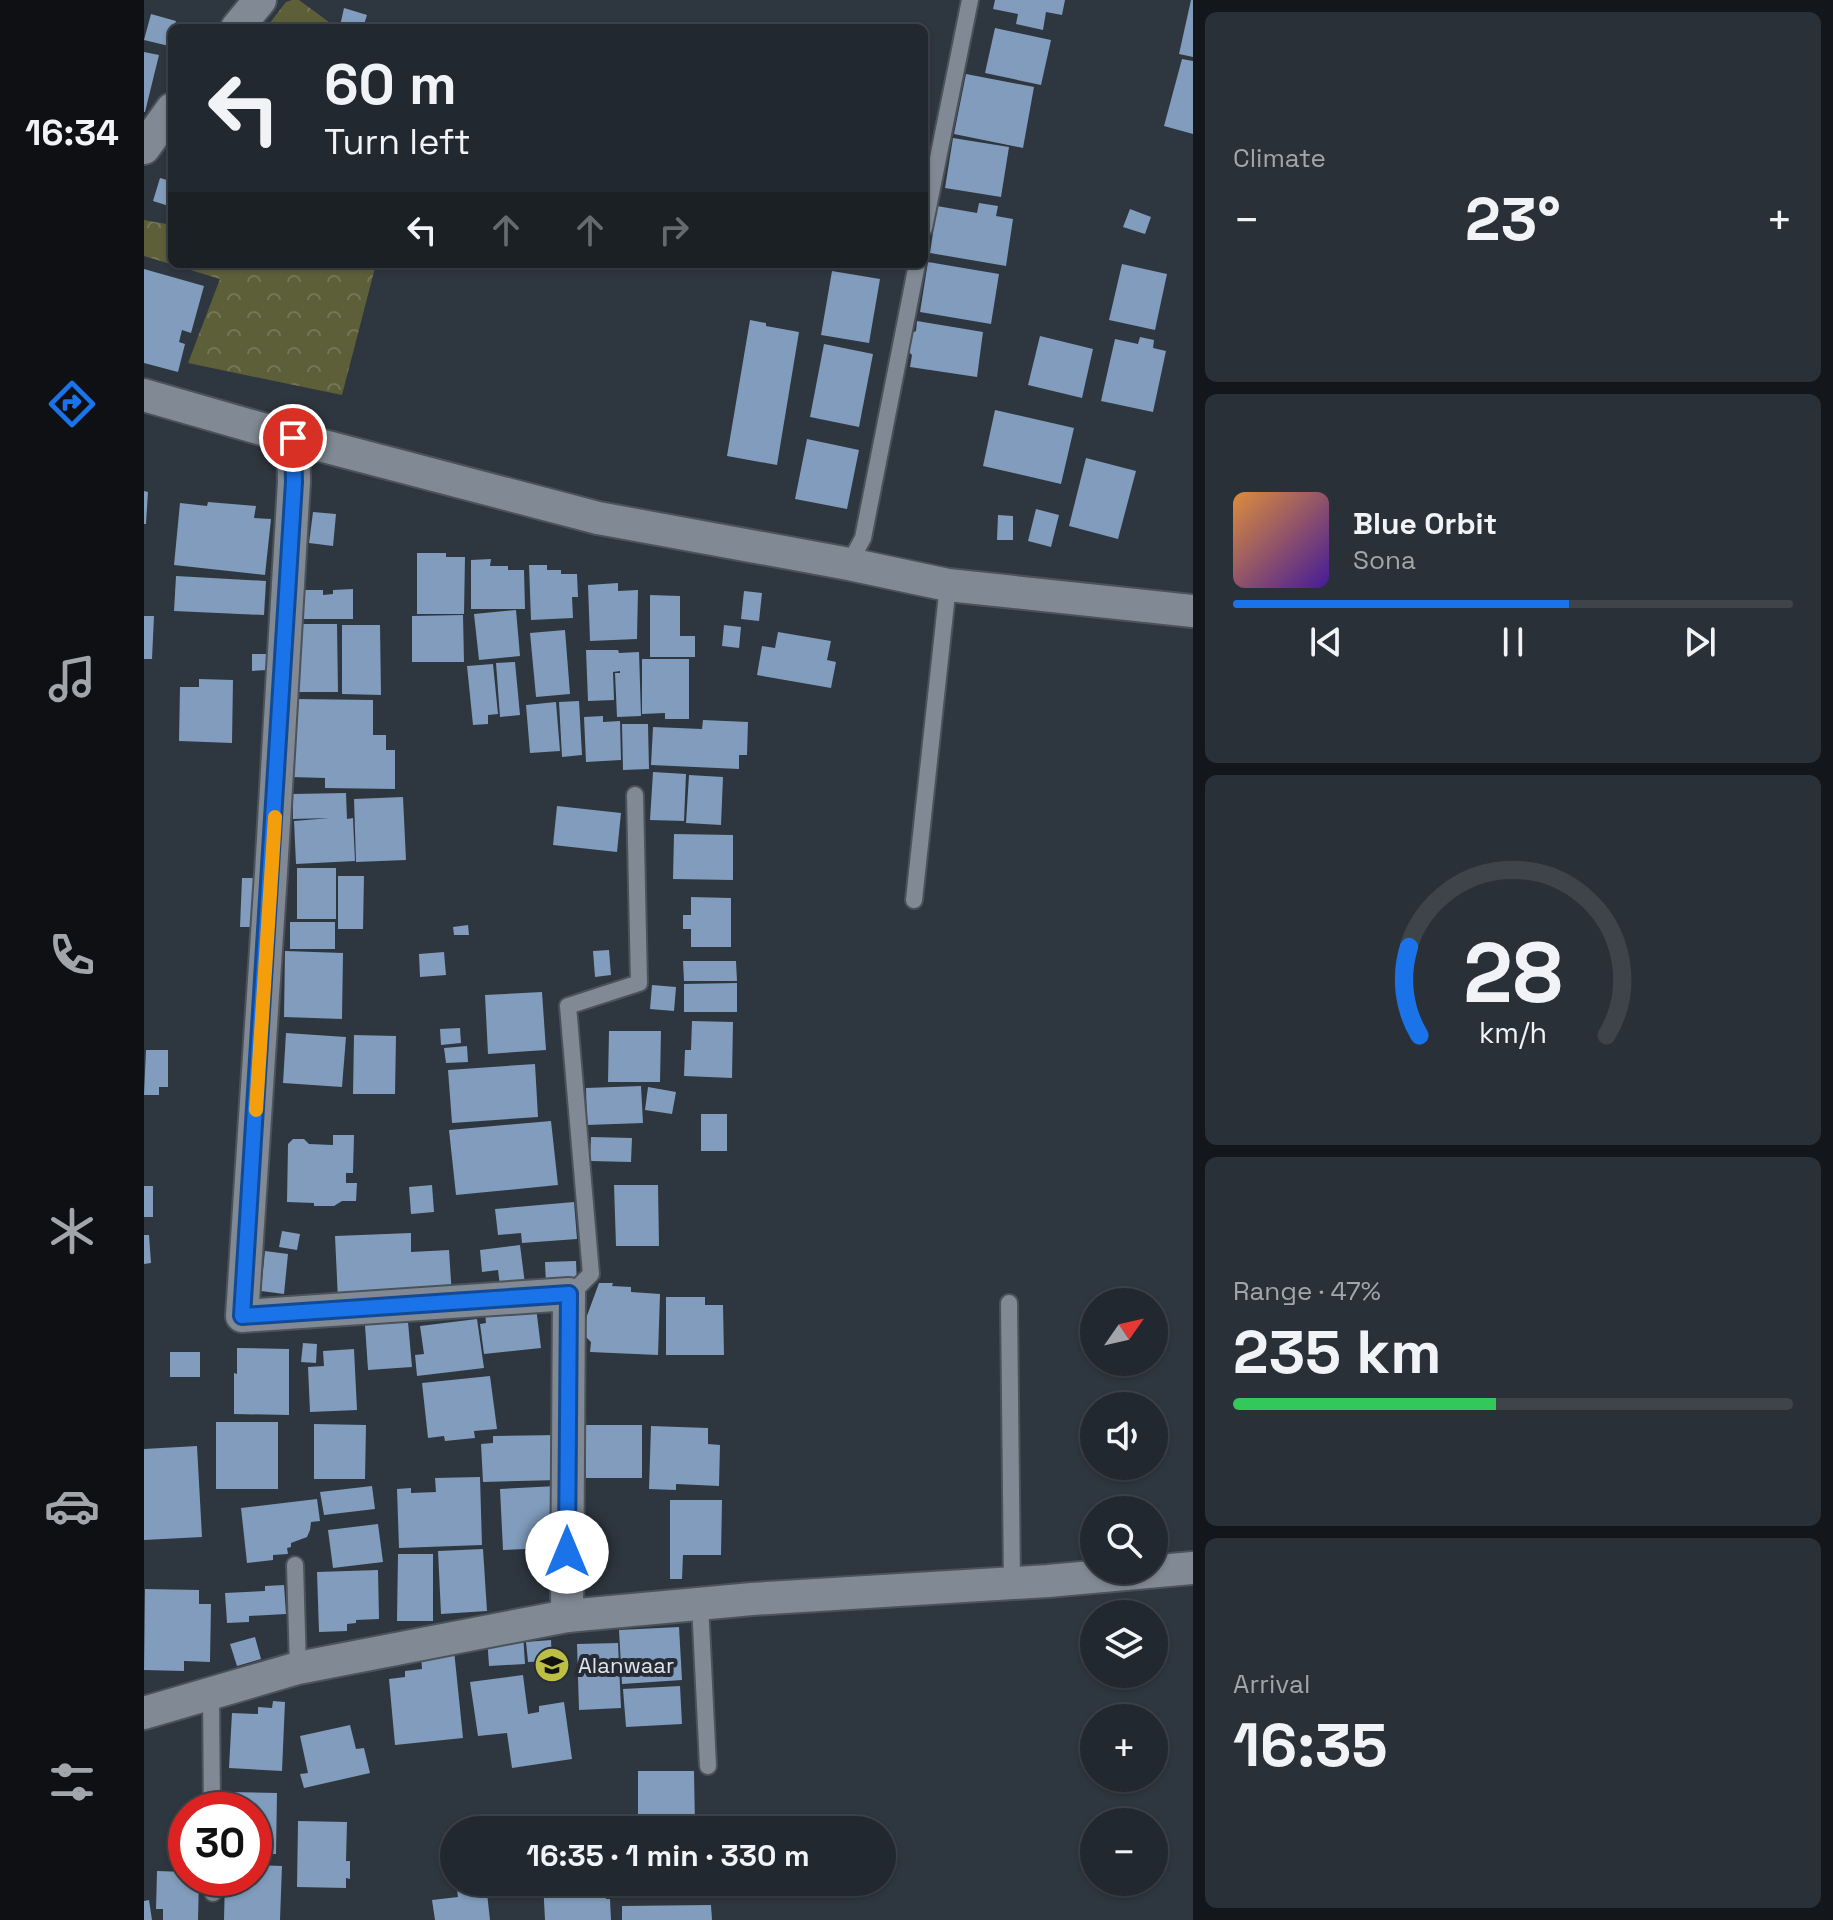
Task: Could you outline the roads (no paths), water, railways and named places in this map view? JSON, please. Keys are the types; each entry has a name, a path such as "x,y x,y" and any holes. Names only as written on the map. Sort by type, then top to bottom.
{"street":[{"path":"240,24 260,0"},
{"path":"144,148 168,115"},
{"path":"144,395 293,438 598,518 948,585 1193,611"},
{"path":"293,438 293,513 242,1316 569,1294 567,1616"},
{"path":"144,1713 298,1668 567,1616 1193,1568"}],"lane":[{"path":"928,208 970,0"},
{"path":"849,564 863,538 916,268"},
{"path":"914,900 948,585"},
{"path":"569,1296 591,1274 568,1006 639,983 635,795"},
{"path":"1009,1303 1012,1583"},
{"path":"295,1565 298,1668"},
{"path":"700,1604 708,1766"},
{"path":"211,1694 212,1792"}],"place":[{"name":"Alanwaar","path":"552,1665"}]}
